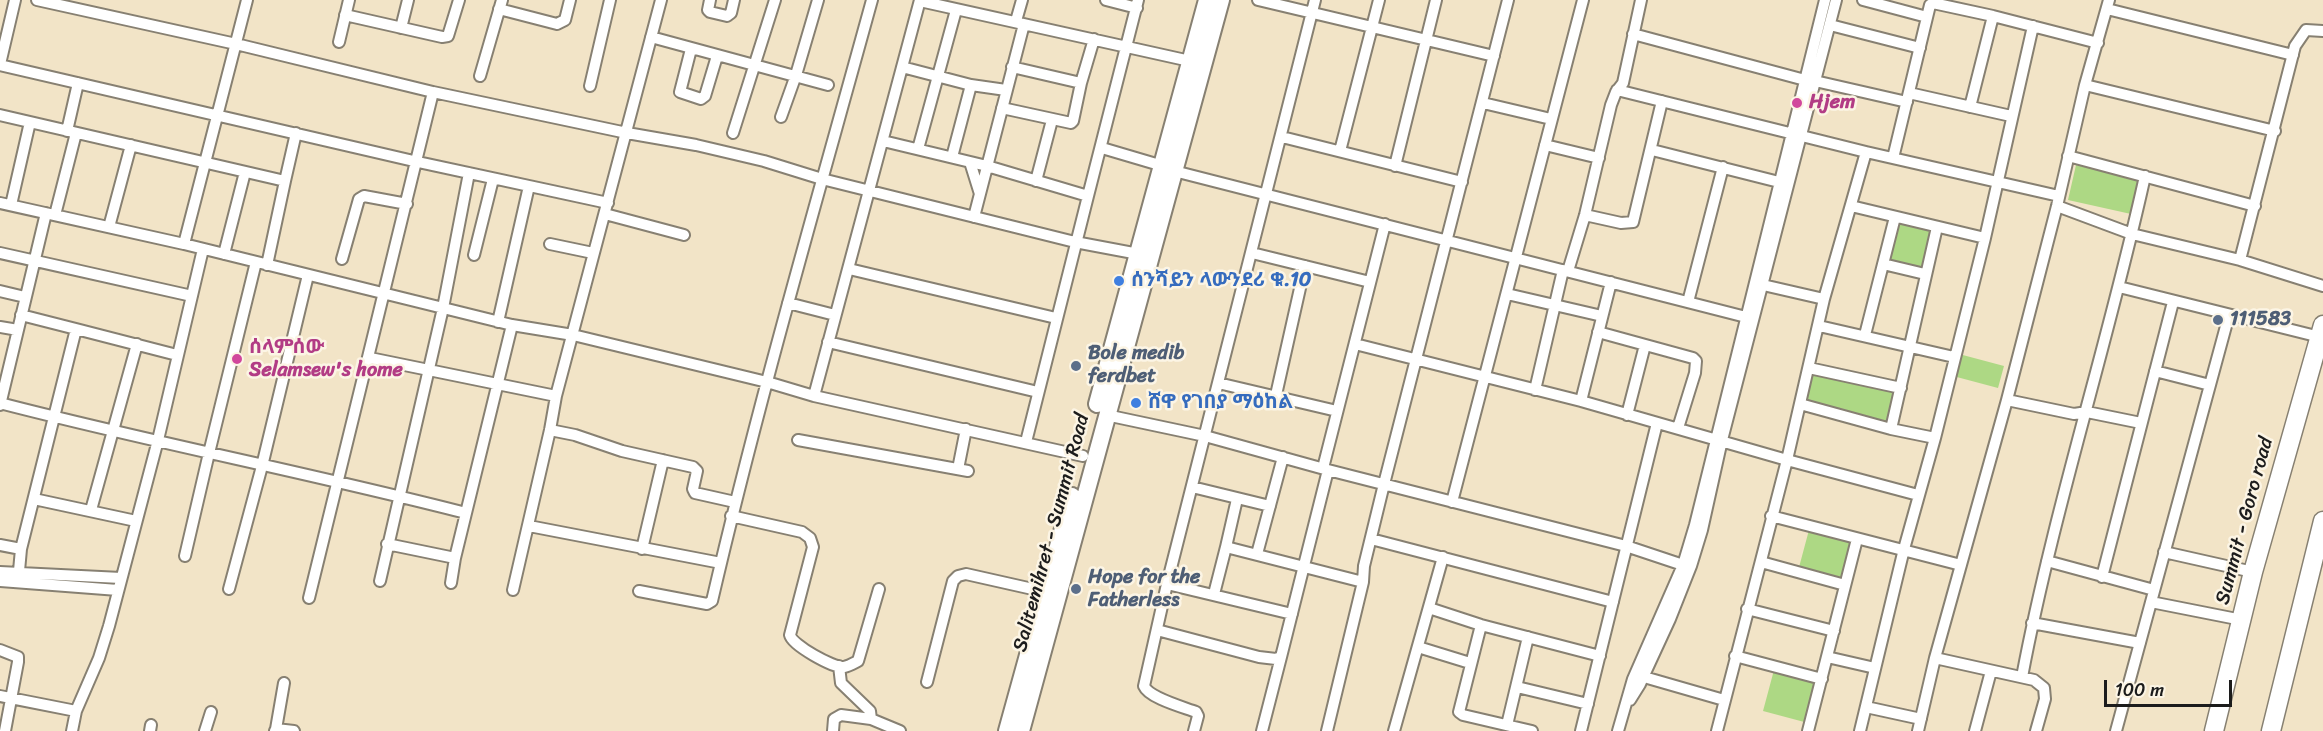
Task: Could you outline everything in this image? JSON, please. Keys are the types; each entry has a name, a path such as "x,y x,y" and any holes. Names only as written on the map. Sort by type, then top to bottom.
{"highway":[{"name":"Summit - Goro road","path":"2214,731 2253,573 2321,331"},
{"path":"2271,731 2320,543 2323,521"}],"main road":[{"path":"1168,169 1190,61 1207,0"},
{"name":"Salitemihret - Summit Road","path":"1021,731 1106,414 1168,169 1221,0"},
{"path":"1007,731 1083,456 1145,255"}],"street":[{"path":"15,0 0,64 529,186 684,235"},
{"path":"37,0 236,44 433,92 718,150 822,179 1075,242 1145,255"},
{"path":"184,244 247,0"},
{"path":"339,42 349,0"},
{"path":"402,28 408,0"},
{"path":"345,15 442,37 448,36 459,0"},
{"path":"480,76 500,5 557,24 565,20 570,0"},
{"path":"590,86 610,0"},
{"path":"513,590 556,396 661,0"},
{"path":"710,0 708,10 710,12 727,16 731,14 734,0"},
{"path":"733,133 775,0"},
{"path":"781,117 818,0"},
{"path":"639,591 710,603 766,382 872,0"},
{"path":"814,396 920,0 956,10 1126,45 1190,61"},
{"path":"974,217 1012,67 1022,0"},
{"path":"1026,442 1075,242 1102,148 1138,4 1106,0"},
{"path":"1258,0 1494,56"},
{"path":"1194,731 1198,716 1196,712 1146,692 1144,686 1167,584 1315,0"},
{"path":"1340,151 1379,0"},
{"path":"1395,166 1436,0"},
{"path":"1327,731 1384,484 1508,0"},
{"path":"1452,502 1583,0"},
{"path":"1535,390 1555,305 1585,214 1611,105 1617,90 1623,83 1641,0"},
{"path":"1618,731 1628,703 1633,679 1683,565 1763,285 1810,80 1825,0"},
{"path":"1810,80 1830,25 1836,0"},
{"path":"1863,0 1927,17"},
{"path":"1893,158 1930,5 1933,3 2098,43"},
{"path":"1918,731 1935,658 2007,400 2085,85 2108,4 2293,55"},
{"path":"918,149 956,10"},
{"path":"1970,107 1993,16"},
{"path":"1830,25 1920,48"},
{"path":"1860,731 1904,549 1935,438 1985,238 2033,26"},
{"path":"2240,260 2295,46 2306,30 2323,31"},
{"path":"1633,34 1810,80 2011,116"},
{"path":"651,37 828,85"},
{"path":"1002,108 1068,123 1073,121 1094,39"},
{"path":"691,49 680,92 692,97 701,99 705,96 717,56"},
{"path":"902,67 971,86 1006,90"},
{"path":"1012,67 1081,84"},
{"path":"78,83 72,132 50,214 34,261 18,330 5,365 0,403 112,432 158,440 262,466 398,495 466,513"},
{"path":"2085,85 2275,130"},
{"path":"952,157 971,86"},
{"path":"1617,90 1997,183 2058,201 2132,234 2240,260 2323,286"},
{"path":"309,598 386,294 433,92"},
{"path":"1585,214 1622,223 1633,222 1662,101"},
{"path":"1483,103 1551,119"},
{"path":"0,115 285,181"},
{"path":"1035,181 1052,120"},
{"path":"30,122 6,204 184,244 498,322 573,335 814,396 1083,456"},
{"path":"185,556 209,453 285,181 296,133"},
{"path":"1628,703 1644,677 1691,566 1702,530 1718,440 1746,317 1779,182 1797,134"},
{"path":"1282,137 1462,182"},
{"path":"883,141 987,166 1088,196"},
{"path":"109,227 131,145"},
{"path":"1545,145 1599,158"},
{"path":"1102,148 1266,196 1385,224 1746,317"},
{"path":"1652,150 1723,166 1779,182"},
{"path":"1717,731 1787,460 1824,299 1866,152"},
{"path":"2068,156 2255,206"},
{"path":"970,162 980,194"},
{"path":"1688,302 1723,166"},
{"path":"224,255 245,172"},
{"path":"380,581 443,308 468,173"},
{"path":"2022,677 2047,561 2119,287 2145,176"},
{"path":"474,255 493,179"},
{"path":"498,322 529,186"},
{"path":"342,259 359,199 364,196 407,204"},
{"path":"1851,206 1985,238"},
{"path":"1865,335 1895,217"},
{"path":"1262,731 1293,614 1337,411 1385,224"},
{"path":"1891,429 1925,274 1938,227"},
{"path":"550,244 593,253"},
{"path":"72,731 76,711 99,658 110,620 158,440 203,249"},
{"path":"1252,253 1370,282"},
{"path":"0,254 192,296"},
{"path":"1883,264 1925,274"},
{"path":"1276,395 1305,266"},
{"path":"849,268 1056,318"},
{"path":"230,589 308,275"},
{"path":"1581,401 1611,282"},
{"path":"1763,285 1824,299"},
{"path":"2119,287 2229,315 2321,331"},
{"path":"0,291 26,297"},
{"path":"1507,294 1602,316"},
{"path":"2102,577 2173,302"},
{"path":"788,303 835,315"},
{"path":"21,315 177,355"},
{"path":"2116,731 2229,315"},
{"path":"451,583 455,558 512,325"},
{"path":"1819,326 1954,357"},
{"path":"0,327 18,330"},
{"path":"18,578 21,549 76,329"},
{"path":"1598,332 1693,358 1696,361 1692,384 1678,428"},
{"path":"828,342 1038,392"},
{"path":"91,510 137,344"},
{"path":"1355,344 1581,401 1627,416 1918,495"},
{"path":"1627,416 1645,345"},
{"path":"370,358 497,386 556,396"},
{"path":"1809,368 1901,388"},
{"path":"2155,371 2210,385"},
{"path":"1218,383 1337,411"},
{"path":"2007,400 2074,414 2086,412 2141,423"},
{"path":"1800,404 1891,429 1935,438"},
{"path":"1106,414 1205,436 1626,546 1683,565"},
{"path":"1581,731 1657,423"},
{"path":"798,440 963,470 966,429"},
{"path":"550,430 575,435 622,451 696,468 693,489 695,493 735,502"},
{"path":"1257,554 1283,457"},
{"path":"642,549 663,460"},
{"path":"1192,487 1270,506"},
{"path":"34,499 136,521"},
{"path":"1214,594 1237,499"},
{"path":"731,516 802,532 810,538 813,548 792,627 791,640 839,666 845,667 858,661 879,589"},
{"path":"1771,516 1961,565"},
{"path":"529,526 721,563"},
{"path":"1371,539 1613,602"},
{"path":"1808,731 1857,539"},
{"path":"387,544 455,558"},
{"path":"0,545 21,549"},
{"path":"1226,547 1363,582"},
{"path":"2164,552 2253,573"},
{"path":"1394,731 1443,556"},
{"path":"2047,561 2102,577 2152,596 2242,620"},
{"path":"1761,562 1845,585"},
{"path":"0,572 18,578 118,590"},
{"path":"927,682 952,581 958,576 966,574 1046,591"},
{"path":"0,581 18,578 121,578"},
{"path":"1167,584 1293,614"},
{"path":"1429,608 1481,625 1600,656"},
{"path":"1748,609 1834,631"},
{"path":"2032,623 2140,643"},
{"path":"1481,625 1460,712 1463,715 1532,731"},
{"path":"1157,630 1259,657 1276,659 1281,657"},
{"path":"1507,725 1528,637"},
{"path":"1418,647 1470,663"},
{"path":"0,650 18,657 5,731"},
{"path":"1735,656 1822,679"},
{"path":"1827,657 1875,668"},
{"path":"1935,658 2034,680 2044,688 2045,699 2036,731"},
{"path":"839,666 841,683 870,711 871,719"},
{"path":"1975,731 1991,671"},
{"path":"1644,677 1725,700"},
{"path":"285,683 275,730 294,731"},
{"path":"1517,687 1588,704"},
{"path":"0,696 76,711"},
{"path":"1866,707 1921,718"},
{"path":"205,731 210,712"},
{"path":"833,731 834,719 841,715 871,719 900,731"}],"green space":[{"path":"2076,165 2138,179 2131,214 2068,200"},
{"path":"1895,219 1932,228 1921,271 1885,262"},
{"path":"1959,354 2004,366 1998,388 1953,376"},
{"path":"1813,371 1895,391 1887,425 1805,403"},
{"path":"1809,530 1854,542 1843,583 1798,571"},
{"path":"1774,670 1819,682 1808,723 1763,711"}],"place":[{"name":"Hjem","path":"1797,103"},
{"name":"ሰንሻይን ላውንደሪ ቁ.10","path":"1119,281"},
{"name":"111583","path":"2218,320"},
{"name":"ሰላምሰው Selamsew's home","path":"237,359"},
{"name":"Bole medib ferdbet","path":"1076,366"},
{"name":"ሸዋ የገበያ ማዕከል","path":"1136,403"},
{"name":"Hope for the Fatherless","path":"1076,589"}]}
